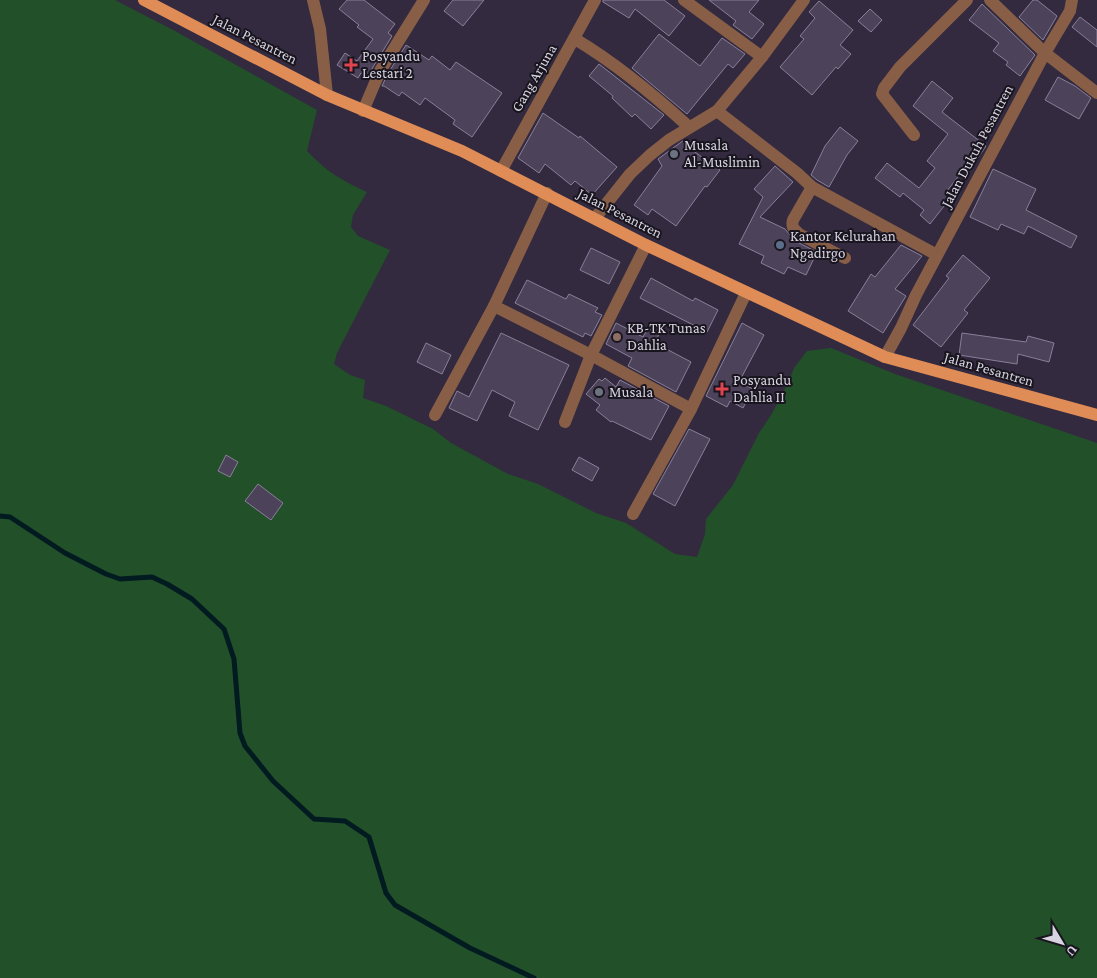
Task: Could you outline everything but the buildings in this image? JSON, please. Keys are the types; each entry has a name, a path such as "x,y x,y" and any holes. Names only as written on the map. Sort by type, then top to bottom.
{"main road":[{"name":"Jalan Pesantren","path":"144,0 327,95 462,151 646,245 886,357 1097,415"}],"street":[{"path":"314,0 320,29 327,95"},
{"path":"363,111 380,71 424,0"},
{"name":"Gang Arjuna","path":"502,171 595,0"},
{"path":"684,0 762,56"},
{"path":"595,218 630,174 650,155 669,140 716,111 762,56 804,0"},
{"path":"914,135 886,101 882,94 884,88 900,67 968,0"},
{"path":"990,0 1045,53 1097,93"},
{"name":"Jalan Dukuh Pesantren","path":"886,357 937,255 1045,53 1070,11 1072,0"},
{"path":"574,39 611,61 653,94 689,127"},
{"path":"716,111 797,173 812,188 937,255"},
{"path":"812,188 792,224 793,228 799,234 845,258"},
{"path":"435,415 494,306 547,193"},
{"path":"565,422 591,355 646,245"},
{"path":"633,514 691,409 746,293"},
{"path":"494,306 591,355 691,409"}],"green space":[{"path":"0,0 115,0 317,110 307,151 321,165 335,175 367,192 353,215 351,227 358,236 390,250 337,353 334,364 350,375 365,380 363,398 386,406 433,429 451,443 508,474 538,484 596,513 626,523 675,554 697,557 705,534 706,519 733,485 759,433 788,383 794,368 807,351 831,348 895,374 1097,443 1097,978 0,978"}],"waterway":[{"path":"0,516 10,517 65,553 106,574 120,579 152,577 192,599 224,629 234,659 240,733 245,746 273,781 314,819 345,821 369,837 386,893 395,905 470,948 534,978"}],"place":[{"name":"Posyandu Lestari 2","path":"351,65"},
{"name":"Musala Al-Muslimin","path":"674,154"},
{"name":"Kantor Kelurahan Ngadirgo","path":"780,245"},
{"name":"KB-TK Tunas Dahlia","path":"617,337"},
{"name":"Posyandu Dahlia II","path":"722,389"},
{"name":"Musala","path":"599,392"}]}
